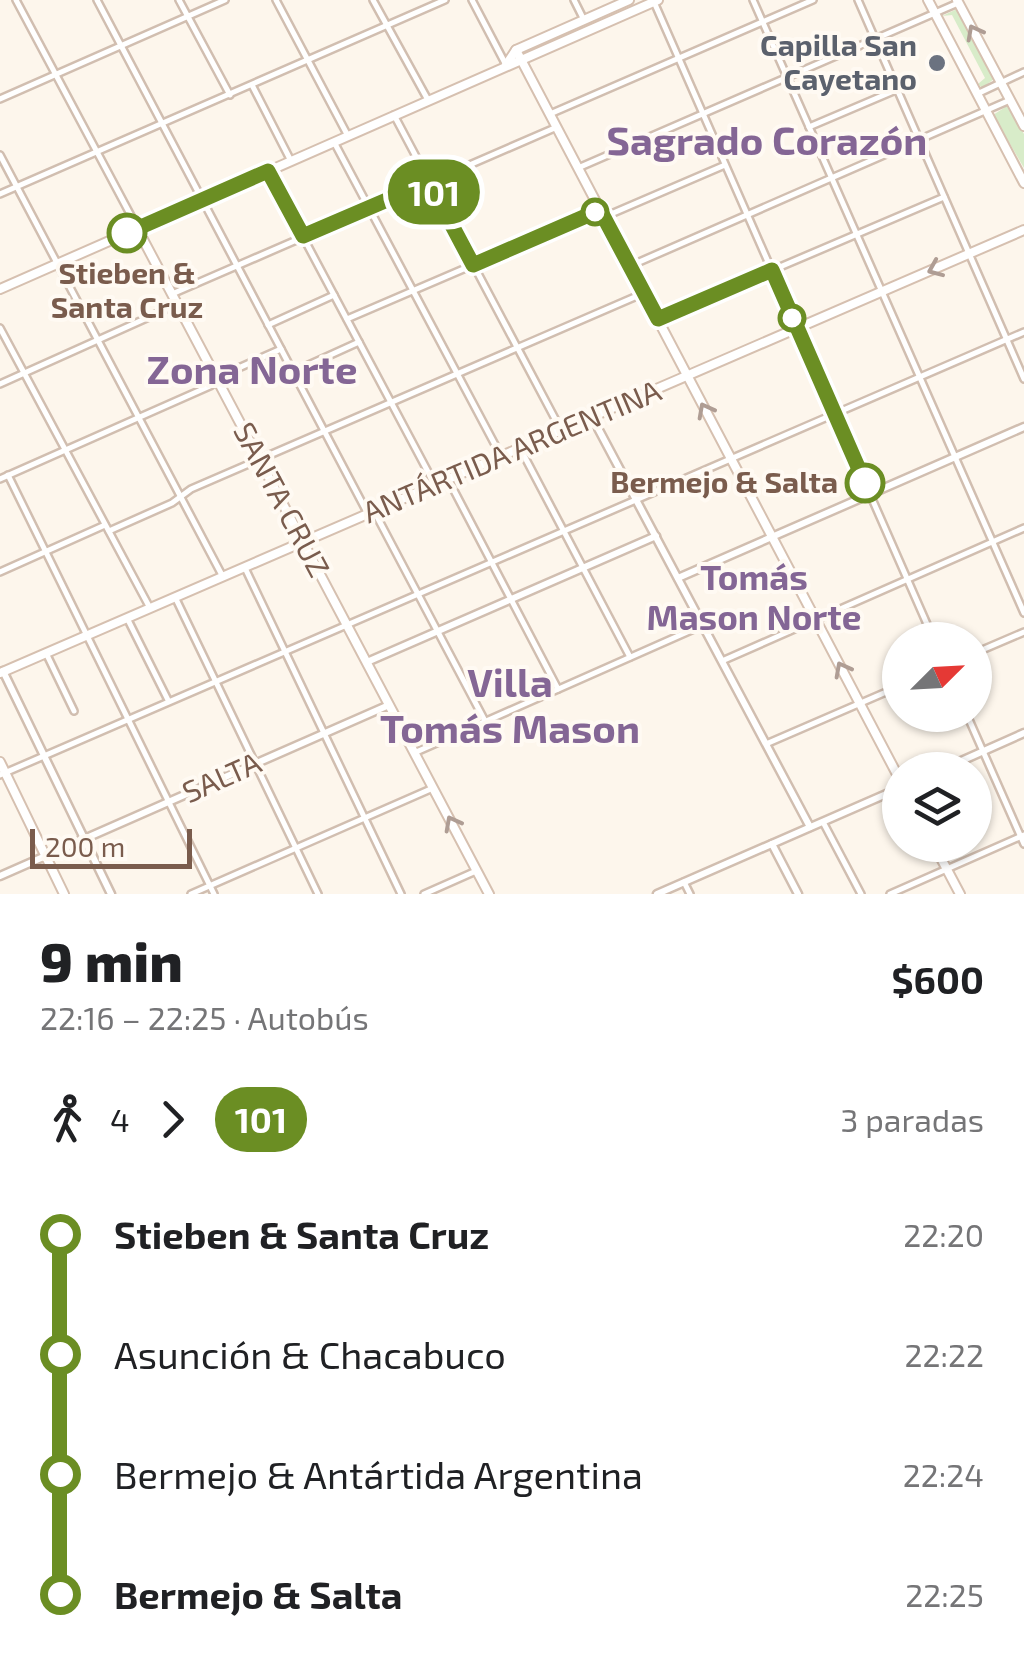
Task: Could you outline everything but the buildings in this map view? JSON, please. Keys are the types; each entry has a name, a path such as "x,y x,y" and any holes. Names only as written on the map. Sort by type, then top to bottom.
{"main road":[{"path":"506,65 516,50 630,0"},
{"path":"928,0 1024,183"},
{"path":"0,289 656,1"},
{"path":"958,2 1024,126"},
{"path":"516,50 885,752"},
{"name":"SANTA CRUZ","path":"137,228 489,894"},
{"name":"ANTÁRTIDA ARGENTINA","path":"2,672 1024,230"},
{"path":"0,762 64,894"},
{"path":"943,862 960,894"}],"street":[{"name":"SANTA CRUZ","path":"16,0 137,228"},
{"path":"97,0 325,432 485,721"},
{"path":"179,0 230,95"},
{"path":"0,88 2,98 225,0"},
{"path":"276,0 348,136"},
{"path":"373,0 428,100"},
{"path":"0,194 444,0"},
{"path":"472,0 506,65"},
{"path":"574,0 589,30"},
{"path":"753,0 1024,613"},
{"path":"550,114 813,0"},
{"path":"858,0 1024,379"},
{"path":"656,1 926,622"},
{"path":"578,168 958,2"},
{"path":"978,94 1024,72"},
{"path":"252,86 291,161"},
{"path":"810,127 896,90"},
{"path":"630,266 1010,100"},
{"path":"394,115 561,430"},
{"path":"172,294 557,127"},
{"path":"334,142 501,456"},
{"path":"0,154 223,576"},
{"path":"347,319 725,164"},
{"path":"268,171 435,485"},
{"path":"658,319 944,197"},
{"path":"0,572 181,497 644,293"},
{"path":"268,324 334,295"},
{"path":"0,384 178,304"},
{"path":"0,328 150,608"},
{"path":"3,774 1024,332"},
{"path":"293,372 359,342"},
{"path":"0,479 281,349"},
{"path":"592,417 810,827"},
{"path":"678,578 1024,427"},
{"path":"520,448 630,657"},
{"path":"8,475 214,894"},
{"path":"448,479 558,689"},
{"path":"722,662 1024,528"},
{"path":"366,662 656,536"},
{"path":"244,568 401,894"},
{"path":"175,597 318,894"},
{"path":"127,618 169,702"},
{"path":"414,752 703,625"},
{"path":"992,646 1024,632"},
{"path":"46,653 74,711"},
{"path":"2,672 111,894"},
{"path":"766,744 882,694"},
{"name":"SALTA","path":"0,876 389,705"},
{"path":"975,732 1024,844"},
{"path":"983,751 1024,734"},
{"path":"191,894 433,788"},
{"path":"658,894 882,796"},
{"path":"823,822 861,894"},
{"path":"890,894 1022,836"},
{"path":"772,844 798,894"},
{"path":"424,894 477,871"},
{"path":"684,882 690,894"}],"green space":[{"path":"957,9 994,79 982,88 978,84 985,78 952,15 942,16"},
{"path":"1007,106 1024,134 1024,168 993,115"}],"bus line":[{"name":"101","path":"127,233 268,171 303,236 429,182 473,265 600,210 658,319 772,270 865,483"}],"place":[{"name":"Capilla San Cayetano","path":"937,63"},
{"name":"Stieben & Santa Cruz","path":"127,233"},
{"name":"Bermejo & Salta","path":"865,483"}],"district":[{"name":"Sagrado Corazón","path":"767,141"},
{"name":"Zona Norte","path":"252,370"},
{"name":"Tomás Mason Norte","path":"754,598"},
{"name":"Villa Tomás Mason","path":"510,706"}]}
